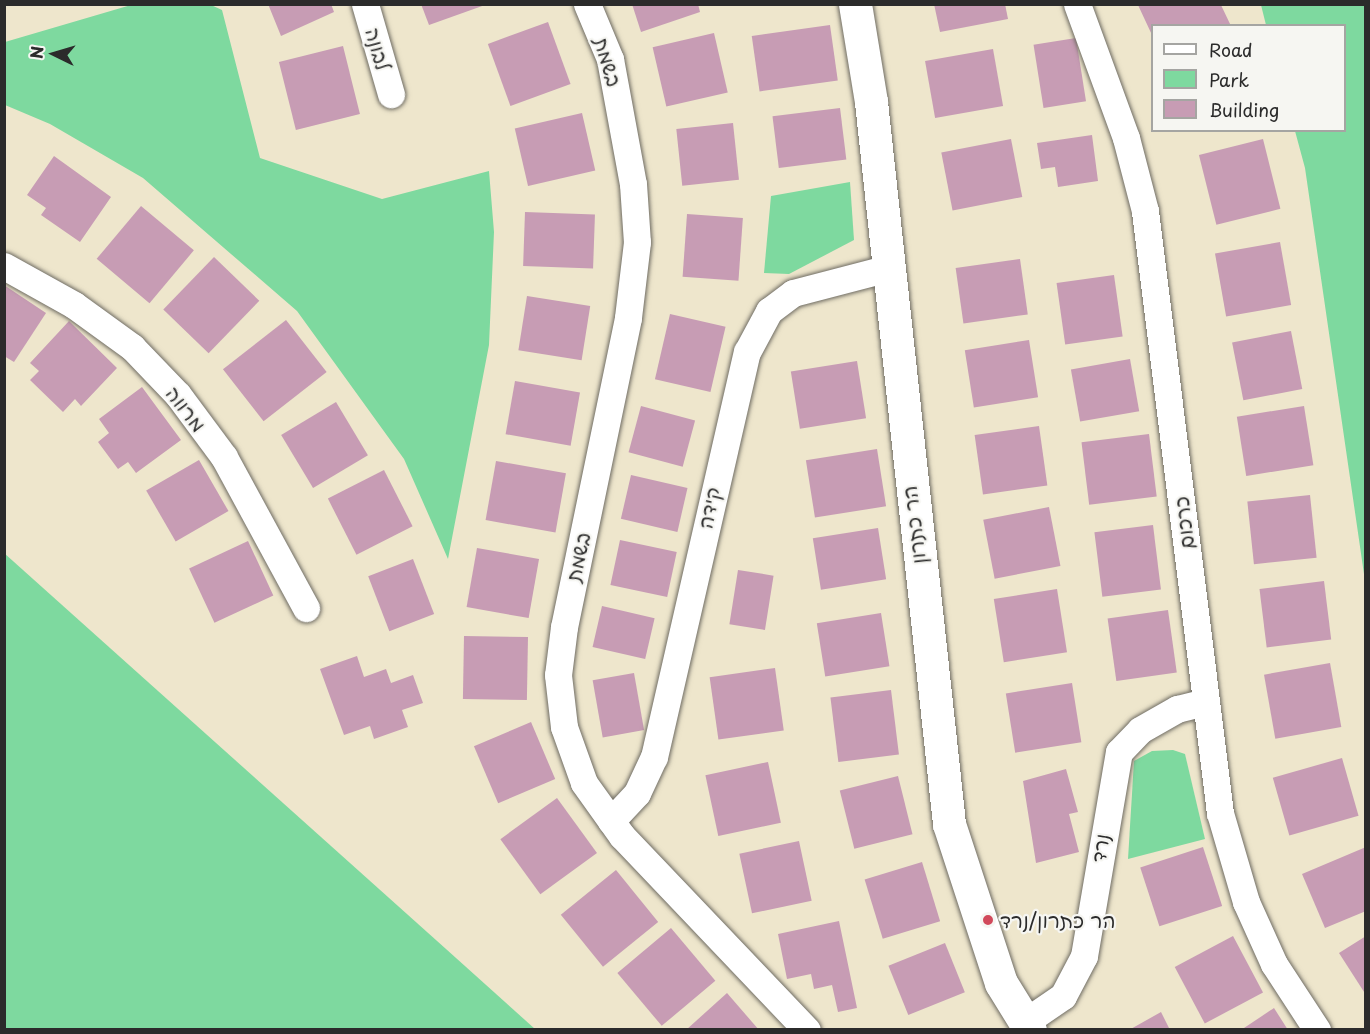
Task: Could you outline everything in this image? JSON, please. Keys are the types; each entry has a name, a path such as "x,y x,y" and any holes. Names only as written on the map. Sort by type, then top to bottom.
{"street":[{"name":"לבונה","path":"365,4 391,94"},
{"name":"בשמת","path":"587,4 612,70 633,184 637,242 628,318 558,675 564,727 584,783 611,821 807,1029"},
{"name":"הר כתרון","path":"855,4 871,102 885,269 949,824 1001,983 1028,1026"},
{"name":"כרכום","path":"1077,4 1126,138 1145,211 1220,813 1246,902 1274,964 1317,1029"},
{"name":"מרווה","path":"4,266 74,305 132,347 178,395 224,457 306,608"},
{"name":"קידה","path":"611,821 637,793 654,757 747,352 770,311 793,293 885,269"},
{"name":"נרד","path":"1028,1026 1063,996 1083,956 1119,752 1140,730 1178,709 1206,702"}],"green space":[{"path":"131,5 211,5 222,10 260,158 382,199 489,171 494,232 489,345 448,559 404,459 297,311 143,178 50,124 5,105 5,42"},
{"path":"1261,5 1365,5 1365,581 1305,168 1295,132 1346,132 1346,24 1266,24"},
{"path":"850,182 854,240 789,274 764,273 771,196"},
{"path":"4,553 446,949 535,1029 5,1029"},
{"path":"1173,750 1185,754 1205,839 1128,859 1134,761 1152,751"}],"building":[{"path":"268,4 331,4 334,12 281,36"},
{"path":"421,4 485,4 485,5 429,25"},
{"path":"632,4 698,4 700,12 641,32"},
{"path":"934,4 1005,4 1008,19 940,32"},
{"path":"1138,5 1221,5 1230,24 1151,24 1151,33"},
{"path":"548,22 571,84 510,106 488,44"},
{"path":"830,25 838,80 760,91 752,36"},
{"path":"714,33 728,92 666,107 653,47"},
{"path":"1076,38 1086,101 1044,108 1034,45"},
{"path":"343,46 360,114 296,130 279,62"},
{"path":"993,49 1003,106 935,118 925,61"},
{"path":"840,108 846,160 779,168 773,116"},
{"path":"582,113 595,170 528,186 515,129"},
{"path":"733,123 739,180 682,186 676,129"},
{"path":"1092,135 1098,181 1058,187 1055,167 1041,169 1037,143"},
{"path":"1011,139 1022,197 953,210 941,153"},
{"path":"1263,139 1280,209 1216,225 1199,155"},
{"path":"54,156 111,197 80,242 41,215 46,208 27,195"},
{"path":"141,206 194,250 150,303 97,259"},
{"path":"525,212 595,214 593,268 523,266"},
{"path":"687,214 743,218 738,281 683,277"},
{"path":"1280,242 1291,305 1226,316 1215,253"},
{"path":"214,257 259,301 209,353 163,310"},
{"path":"1020,259 1028,314 963,324 956,268"},
{"path":"1114,275 1123,336 1065,344 1057,283"},
{"path":"4,285 46,313 14,362 4,356"},
{"path":"527,296 590,306 582,360 518,350"},
{"path":"670,314 726,327 710,392 655,379"},
{"path":"286,320 327,372 264,421 223,369"},
{"path":"69,321 117,368 81,406 75,399 63,412 30,380 39,371 30,363"},
{"path":"1291,331 1302,389 1243,400 1232,342"},
{"path":"1029,340 1038,397 974,407 965,350"},
{"path":"1130,359 1139,411 1080,422 1071,369"},
{"path":"857,361 866,418 800,429 791,371"},
{"path":"515,381 580,392 571,446 506,434"},
{"path":"142,387 181,440 136,473 128,462 118,469 98,442 109,433 99,419"},
{"path":"336,402 368,455 313,488 281,435"},
{"path":"641,406 695,420 683,467 629,452"},
{"path":"1304,406 1313,465 1246,476 1237,417"},
{"path":"1039,426 1047,485 983,494 975,435"},
{"path":"1149,434 1157,497 1089,505 1082,442"},
{"path":"877,449 886,506 815,518 806,460"},
{"path":"199,460 228,511 176,542 146,490"},
{"path":"496,461 566,473 556,532 486,520"},
{"path":"384,470 413,526 356,555 328,499"},
{"path":"631,475 688,488 677,532 621,519"},
{"path":"1310,495 1317,558 1254,564 1247,502"},
{"path":"1049,507 1060,566 995,579 983,520"},
{"path":"1153,525 1161,590 1102,597 1094,532"},
{"path":"878,528 886,579 821,590 813,538"},
{"path":"620,540 677,552 667,597 610,585"},
{"path":"248,541 273,595 214,623 189,568"},
{"path":"477,548 539,559 529,618 467,607"},
{"path":"413,559 434,614 389,631 368,576"},
{"path":"738,570 774,576 765,630 729,624"},
{"path":"1324,581 1331,640 1267,647 1259,589"},
{"path":"1057,589 1067,652 1004,662 994,599"},
{"path":"602,606 655,618 645,659 593,647"},
{"path":"1168,610 1177,672 1116,681 1108,618"},
{"path":"881,613 889,666 825,677 817,623"},
{"path":"464,636 528,637 527,700 463,699"},
{"path":"357,656 364,677 386,669 391,683 413,675 423,703 402,710 408,727 374,739 370,726 344,735 320,669"},
{"path":"1330,663 1341,727 1275,739 1264,675"},
{"path":"775,668 784,730 718,740 710,677"},
{"path":"634,673 644,730 603,737 593,680"},
{"path":"1072,683 1081,742 1015,753 1006,693"},
{"path":"891,690 899,755 838,762 830,697"},
{"path":"531,722 555,779 498,803 474,746"},
{"path":"1342,758 1359,816 1289,836 1273,778"},
{"path":"768,762 781,823 718,836 705,775"},
{"path":"1066,769 1078,812 1069,814 1079,852 1036,863 1023,781"},
{"path":"898,776 913,834 854,849 840,791"},
{"path":"557,798 597,853 540,894 500,839"},
{"path":"799,841 812,901 752,913 739,854"},
{"path":"1203,847 1222,906 1159,926 1140,867"},
{"path":"1366,847 1366,911 1325,928 1302,874"},
{"path":"922,862 940,921 883,939 865,880"},
{"path":"616,870 658,922 603,967 561,915"},
{"path":"839,921 857,1008 838,1012 832,985 814,989 811,974 787,979 778,934"},
{"path":"671,928 715,981 662,1026 617,973"},
{"path":"1233,936 1263,993 1205,1023 1175,967"},
{"path":"1366,936 1366,995 1339,953"},
{"path":"945,943 965,992 908,1015 888,966"},
{"path":"727,993 759,1030 686,1030"},
{"path":"1274,1008 1288,1030 1241,1030"},
{"path":"1161,1012 1170,1030 1129,1030"}],"place":[{"name":"הר כתרון/נרד","path":"988,920"}]}
